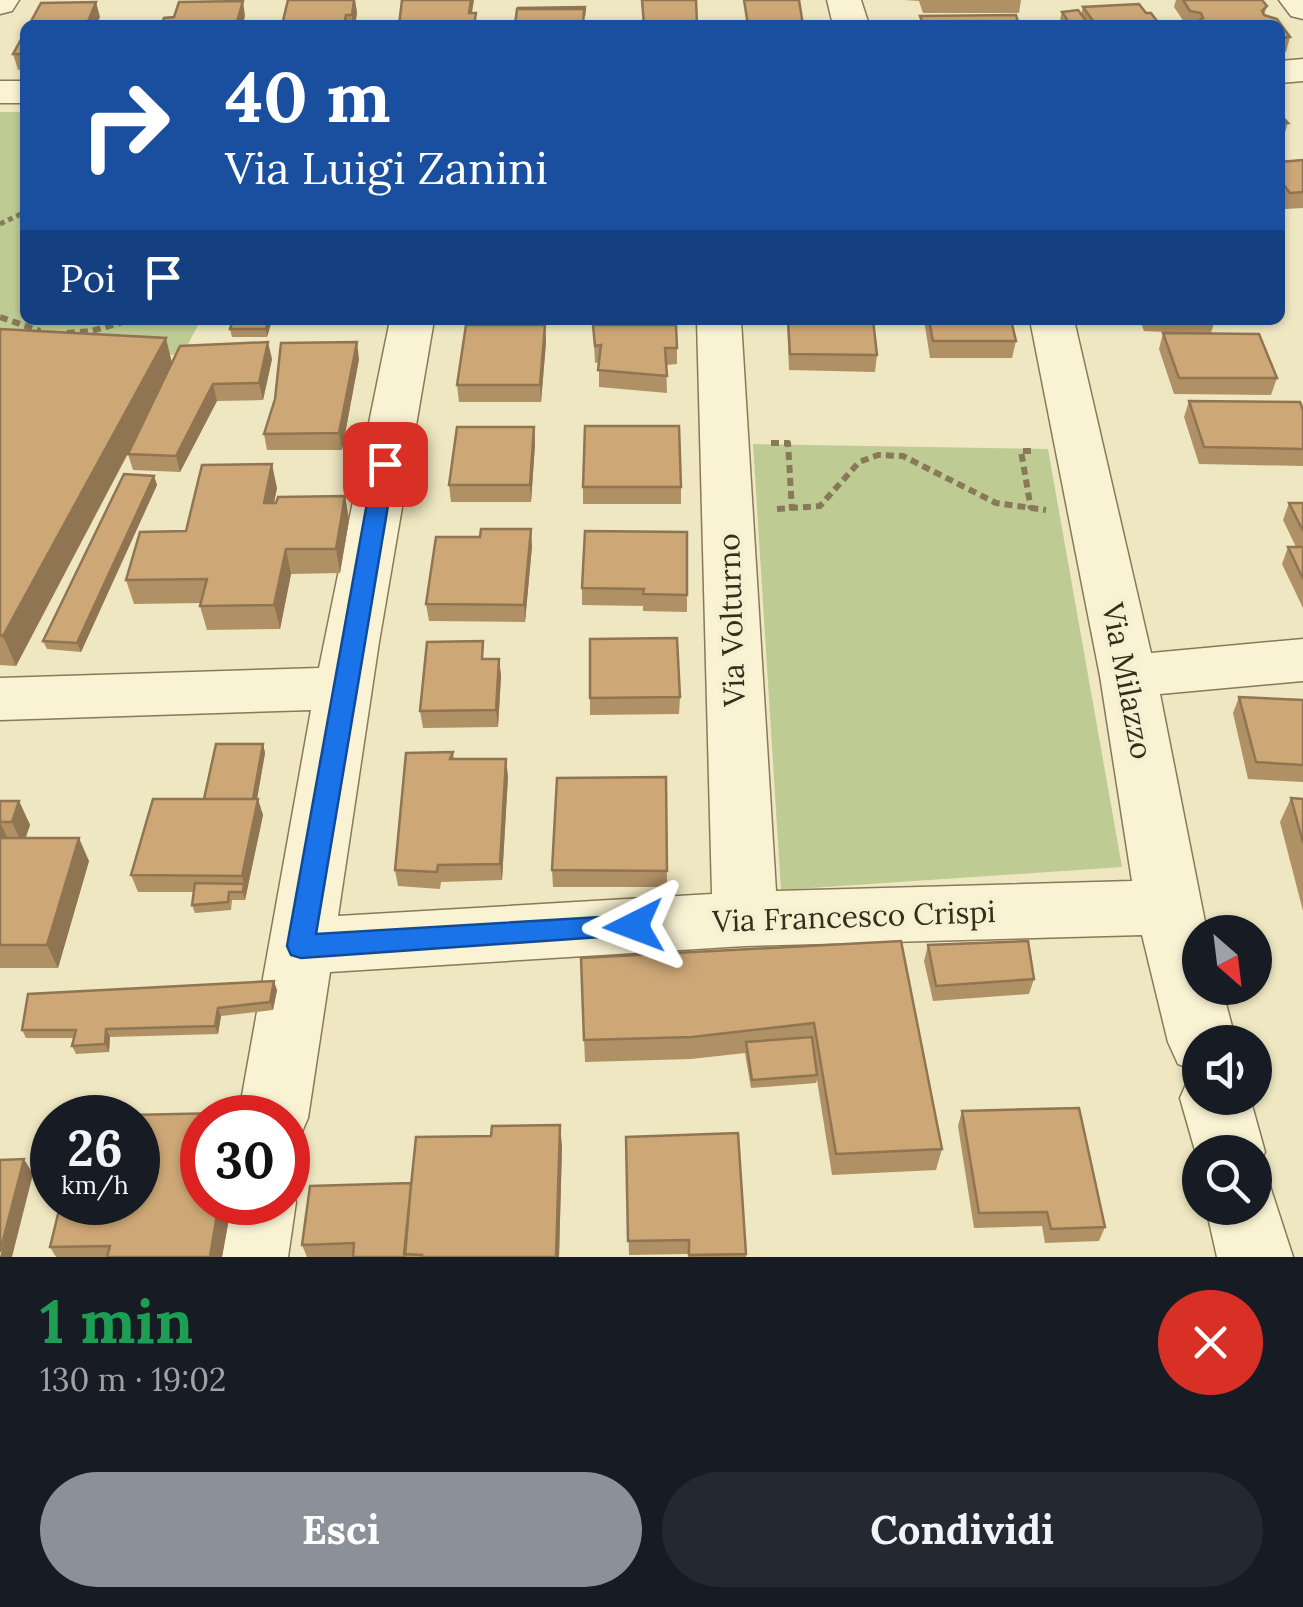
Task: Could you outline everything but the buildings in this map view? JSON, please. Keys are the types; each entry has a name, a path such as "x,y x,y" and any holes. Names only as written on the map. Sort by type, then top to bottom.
{"street":[{"path":"1296,0 1303,9"},
{"path":"277,1095 343,688 411,325"},
{"name":"Via Volturno","path":"719,325 744,919"},
{"name":"Via Milazzo","path":"1053,325 1128,676 1168,907 1198,1025"},
{"path":"1128,676 1303,660"},
{"path":"0,699 343,688"},
{"name":"Via Francesco Crispi","path":"301,946 744,919 1168,907"},
{"path":"250,1257 255,1225"},
{"path":"1247,1225 1255,1257"}],"path":[{"path":"0,317 34,331 48,332"},
{"path":"62,334 92,332 114,325"},
{"path":"771,509 820,506 859,462 891,455 903,456 996,502 1038,510 1092,512"}],"green space":[{"path":"0,112 20,112 20,325 198,325 182,355 0,349"},
{"path":"753,444 1048,449 1122,867 781,890"}],"route":[{"path":"385,464 301,946 634,926"}]}
